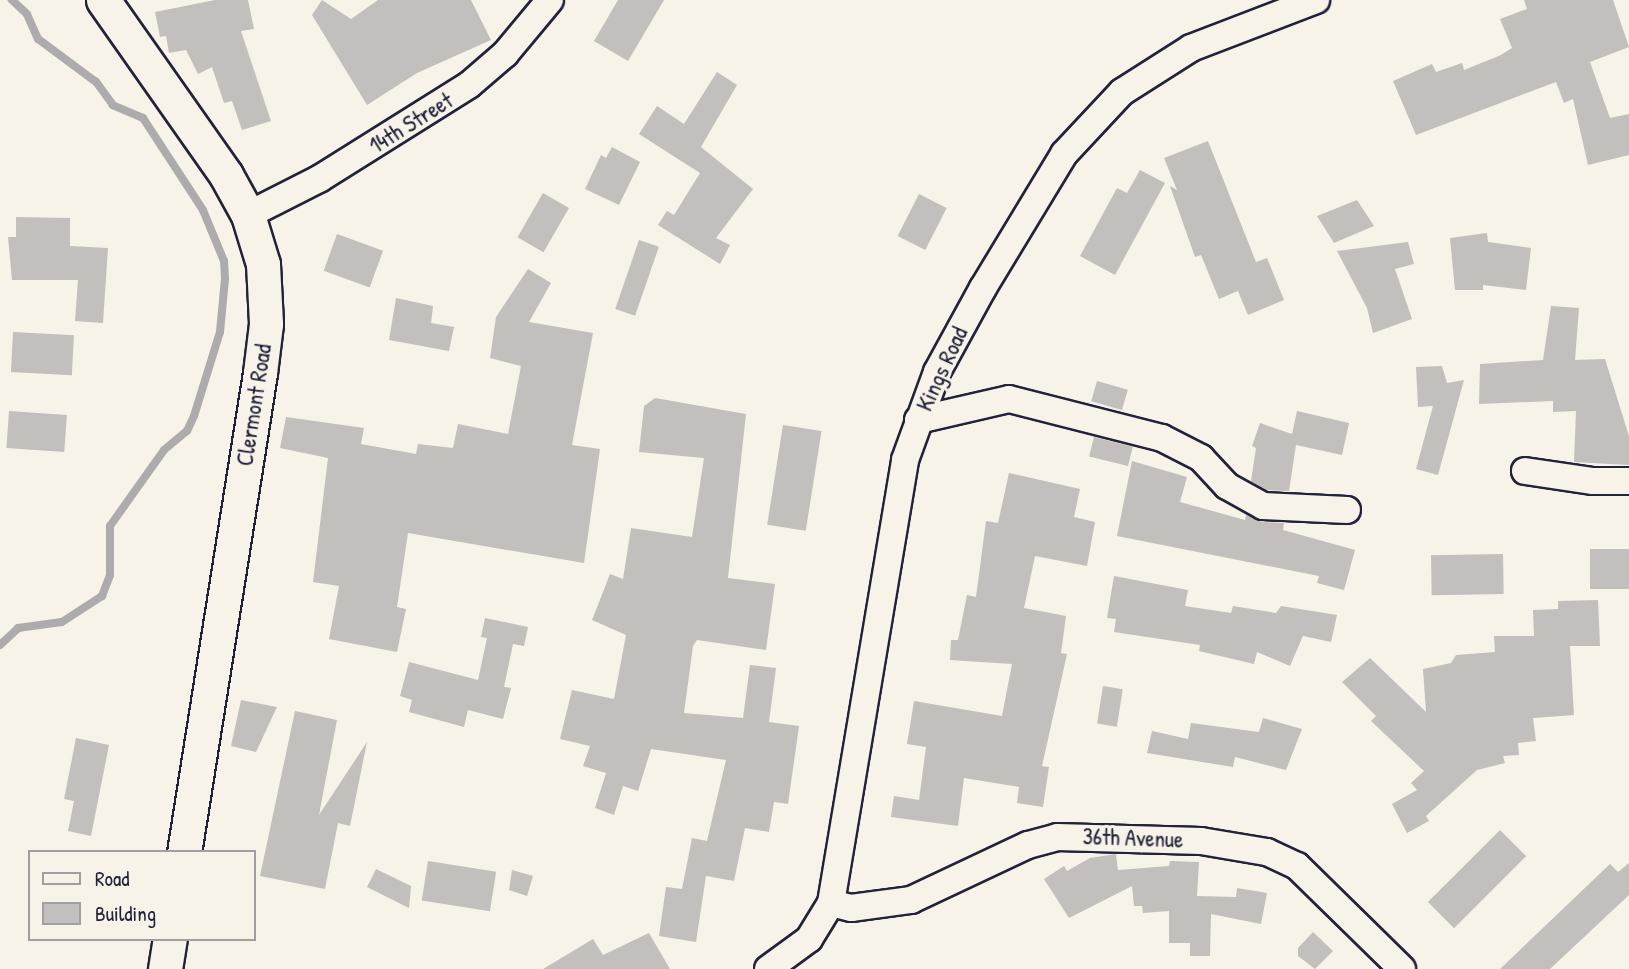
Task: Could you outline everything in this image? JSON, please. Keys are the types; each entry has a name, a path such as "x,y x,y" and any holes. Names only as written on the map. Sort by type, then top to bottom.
{"street":[{"name":"Clermont Road","path":"103,0 226,175 248,215 263,264 266,324 184,850"},
{"name":"Kings Road","path":"831,903 903,470 918,420 937,372 1006,249 1064,154 1092,121 1122,92 1174,57 1316,0"},
{"name":"14th Street","path":"248,215 318,179 469,85 505,54 536,6"},
{"path":"918,420 986,402 1020,401 1162,438 1201,458 1227,486 1262,506 1347,510"},
{"path":"1525,471 1593,481 1629,481"},
{"name":"36th Avenue","path":"831,903 851,908 911,900 1028,845 1057,837 1201,841 1267,852 1297,866 1402,969"},
{"path":"768,969 809,939 831,903"},
{"path":"165,969 170,941"}],"building":[{"path":"215,0 248,0 254,29 241,31 271,121 242,130 232,101 224,103 212,67 198,74 186,50 169,53 166,36 160,37 155,12"},
{"path":"322,0 351,19 378,0 471,0 491,40 417,73 367,105 312,15"},
{"path":"618,0 664,0 628,61 594,41"},
{"path":"1524,0 1613,0 1629,47 1590,62 1610,118 1629,114 1629,155 1588,165 1573,99 1564,103 1556,82 1416,135 1393,81 1432,64 1436,72 1462,63 1464,70 1501,55 1512,48 1500,19 1527,9"},
{"path":"717,72 737,85 701,147 753,189 716,238 730,245 720,264 658,225 667,211 674,215 700,173 639,134 657,106 684,124"},
{"path":"1208,141 1256,262 1267,258 1284,300 1248,315 1238,291 1219,299 1201,255 1195,257 1170,186 1177,190 1164,158"},
{"path":"612,147 640,162 619,205 585,189 601,155 606,158"},
{"path":"1140,170 1165,183 1115,275 1080,256 1117,188 1127,193"},
{"path":"543,193 569,208 543,252 518,237"},
{"path":"919,194 947,208 925,250 898,236"},
{"path":"1357,200 1374,226 1334,243 1317,216"},
{"path":"16,217 70,218 70,246 108,248 103,323 75,321 78,280 12,280 8,237 16,237"},
{"path":"1487,233 1488,242 1531,248 1526,290 1483,285 1483,290 1455,290 1450,238"},
{"path":"337,234 383,251 370,287 324,271"},
{"path":"639,240 659,247 635,316 615,309"},
{"path":"1408,242 1414,264 1395,269 1412,319 1373,333 1367,308 1337,251"},
{"path":"528,269 551,283 529,322 593,333 572,445 600,449 584,563 408,533 397,607 406,609 397,652 329,639 339,586 313,582 328,458 280,448 286,417 364,428 361,444 416,454 418,444 453,448 458,424 508,434 521,366 490,358 496,317"},
{"path":"396,298 433,306 431,323 454,327 449,351 389,340"},
{"path":"1551,306 1579,308 1575,360 1605,359 1629,436 1629,465 1574,462 1576,411 1553,412 1553,401 1479,404 1480,364 1543,360"},
{"path":"13,332 74,335 72,375 11,372"},
{"path":"1442,366 1447,383 1464,380 1438,475 1416,469 1433,406 1418,407 1416,367"},
{"path":"1097,381 1128,390 1122,410 1091,401"},
{"path":"655,398 746,414 728,578 775,584 766,650 697,640 693,646 684,713 743,718 750,665 776,668 769,722 799,726 788,804 774,802 769,832 745,828 734,881 706,876 696,942 659,936 666,887 682,889 692,838 707,841 726,760 651,749 638,791 623,786 614,815 595,808 606,773 583,766 590,746 560,739 572,690 614,699 626,635 592,620 610,574 623,579 631,528 692,537 704,458 639,452 644,406"},
{"path":"9,411 67,415 64,452 6,448"},
{"path":"1297,411 1349,423 1342,455 1296,445 1289,491 1267,490 1251,481 1256,448 1252,446 1260,423 1292,434"},
{"path":"783,425 822,431 806,531 767,525"},
{"path":"1094,437 1133,447 1128,466 1089,456"},
{"path":"1132,461 1187,477 1180,502 1245,520 1246,515 1262,522 1284,523 1283,530 1355,550 1344,590 1317,583 1319,576 1117,536"},
{"path":"1009,473 1080,489 1074,517 1095,522 1087,566 1035,556 1024,608 1066,616 1061,653 1067,654 1042,766 1049,767 1043,807 1017,803 1019,787 964,778 958,826 891,817 894,796 919,800 926,747 907,744 914,701 1002,716 1012,664 950,660 951,640 958,640 967,595 976,597 986,521 998,523"},
{"path":"1590,549 1629,549 1629,589 1590,589"},
{"path":"1503,554 1504,594 1432,595 1431,555"},
{"path":"1114,576 1188,590 1185,606 1231,613 1233,606 1276,613 1281,606 1337,615 1331,642 1303,636 1290,666 1257,652 1254,664 1199,651 1200,645 1114,632 1116,619 1107,618"},
{"path":"1598,600 1600,646 1570,646 1574,715 1533,718 1536,741 1518,743 1519,755 1503,756 1505,763 1477,770 1426,816 1429,821 1407,833 1392,804 1417,790 1411,783 1424,771 1371,721 1376,716 1342,682 1370,658 1426,712 1423,669 1451,663 1456,655 1495,652 1494,636 1534,636 1533,610 1558,609 1558,601"},
{"path":"485,618 528,627 524,646 513,644 504,687 511,688 503,719 468,710 464,727 409,712 412,700 400,696 409,662 478,680 487,638 481,637"},
{"path":"1103,686 1123,689 1117,727 1097,724"},
{"path":"241,700 277,707 256,752 231,746"},
{"path":"295,711 337,720 319,815 367,742 350,826 338,823 325,889 260,876"},
{"path":"1263,718 1302,729 1286,770 1235,757 1233,767 1147,753 1152,731 1188,739 1191,723 1259,732"},
{"path":"76,738 109,745 91,836 68,831 74,801 64,799"},
{"path":"1500,830 1526,856 1454,928 1428,902"},
{"path":"1116,854 1118,870 1169,866 1170,861 1199,862 1197,896 1236,897 1237,888 1267,893 1261,924 1211,914 1210,956 1190,956 1190,943 1169,943 1169,911 1143,913 1142,906 1134,906 1132,886 1069,918 1044,879 1064,866 1067,871 1090,858"},
{"path":"428,861 496,872 490,911 422,901"},
{"path":"1629,863 1629,895 1550,969 1500,969 1610,864 1618,872"},
{"path":"376,869 411,886 409,908 367,887"},
{"path":"512,870 533,876 527,896 509,890"},
{"path":"1313,932 1333,951 1315,969 1298,956 1298,948"},
{"path":"649,933 670,969 543,969 593,939 603,955"}],"waterway":[{"path":"0,645 18,628 62,622 102,596 110,575 110,526 164,450 187,431 194,416 220,332 225,279 224,261 203,210 143,118 113,105 96,82 38,39 27,14 12,0"}]}
